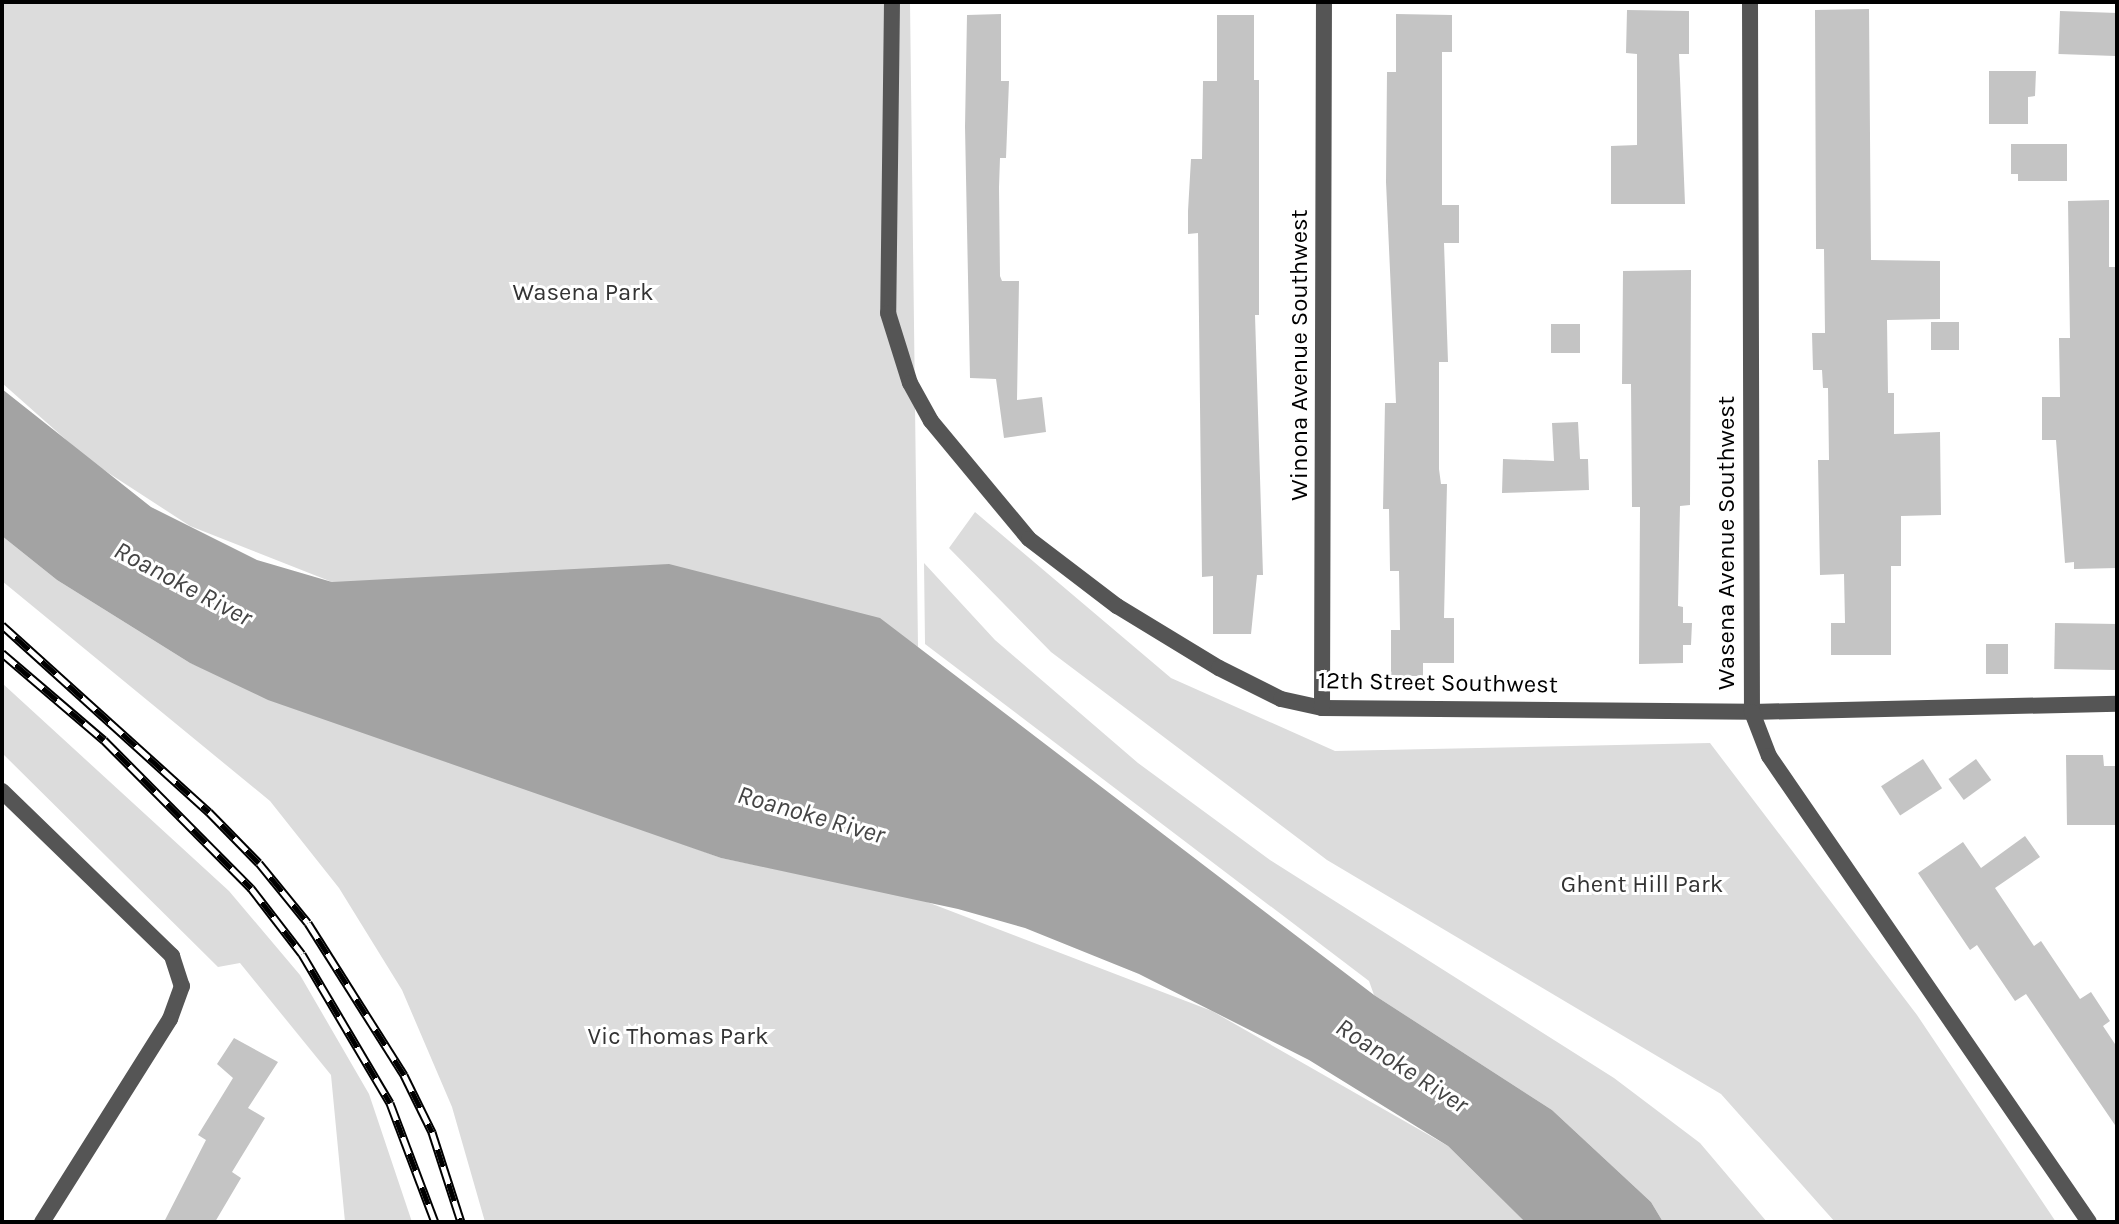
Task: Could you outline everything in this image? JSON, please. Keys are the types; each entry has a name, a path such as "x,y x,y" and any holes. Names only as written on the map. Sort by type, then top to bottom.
{"street":[{"name":"12th Street Southwest","path":"892,2 888,313 910,383 931,421 1029,539 1107,600 1210,663 1281,699 1322,708 1752,712 2117,704"},
{"name":"Winona Avenue Southwest","path":"1322,708 1324,2"},
{"name":"Wasena Avenue Southwest","path":"1750,2 1752,712 1769,756 2089,1222"},
{"path":"2,791 172,956 182,986 170,1019 42,1222"}],"green space":[{"name":"Wasena Park","path":"2,2 910,2 918,647 757,587 332,582 190,526 90,461 2,383"},
{"name":"Ghent Hill Park","path":"975,512 1171,678 1335,751 1710,743 1917,1015 2056,1222 1835,1222 1721,1094 1327,860 1051,652 949,548"},
{"name":"Vic Thomas Park","path":"2,536 57,580 190,663 721,858 914,897 1212,1011 1448,1146 1525,1222 485,1222 452,1107 402,990 339,888 270,801 2,581"},
{"path":"924,563 995,640 1138,763 1270,860 1614,1078 1700,1143 1767,1222 1663,1222 1651,1202 1552,1110 1374,995 1369,981 925,644"},
{"path":"2,683 229,891 300,975 369,1094 412,1222 345,1222 331,1075 240,963 218,967 2,753"}],"water":[{"name":"Roanoke River","path":"2,389 151,507 257,560 332,582 669,564 880,618 1374,995 1552,1110 1651,1202 1663,1222 1525,1222 1448,1146 1309,1060 1139,974 1025,928 958,909 721,858 268,700 190,663 57,580 2,536"}],"building":[{"path":"1869,9 1871,260 1940,261 1940,319 1887,320 1888,393 1894,393 1894,434 1940,432 1941,515 1901,516 1901,566 1891,566 1891,655 1831,655 1831,623 1845,623 1844,574 1820,575 1818,460 1829,460 1828,388 1823,388 1822,370 1813,370 1812,333 1825,333 1824,249 1816,249 1815,10"},
{"path":"1627,10 1689,11 1689,54 1679,54 1685,204 1611,204 1611,146 1637,145 1637,54 1626,53"},
{"path":"2060,11 2117,13 2115,56 2058,54"},
{"path":"1001,14 1001,81 1009,81 1006,158 1000,158 1000,276 1002,281 1019,281 1017,400 1042,397 1046,432 1004,438 996,379 970,378 965,127 967,15"},
{"path":"1396,14 1452,15 1452,52 1442,52 1442,205 1459,205 1459,243 1444,243 1448,362 1439,362 1439,469 1441,484 1447,484 1444,618 1454,618 1454,663 1423,663 1423,676 1391,676 1391,630 1400,630 1399,571 1390,571 1389,509 1383,509 1385,403 1396,403 1386,182 1387,72 1396,72"},
{"path":"1217,15 1254,15 1254,80 1259,80 1259,315 1255,315 1263,575 1257,575 1251,634 1213,634 1213,576 1202,577 1198,233 1188,234 1188,211 1191,159 1202,159 1203,81 1217,81"},
{"path":"1989,71 2036,71 2035,96 2028,97 2028,124 1989,124"},
{"path":"2011,144 2067,144 2067,181 2018,181 2018,174 2011,174"},
{"path":"2109,200 2109,267 2117,267 2117,568 2074,569 2074,562 2065,563 2056,440 2042,440 2042,397 2060,397 2059,338 2070,338 2068,201"},
{"path":"1691,270 1690,505 1680,506 1678,606 1683,607 1683,623 1692,623 1691,645 1683,645 1683,663 1639,664 1640,507 1632,507 1631,384 1622,384 1623,271"},
{"path":"1931,322 1959,322 1959,350 1931,350"},
{"path":"1551,324 1580,324 1580,353 1551,353"},
{"path":"1578,422 1580,459 1588,459 1589,490 1502,493 1503,459 1554,461 1552,423"},
{"path":"2055,623 2117,624 2116,670 2054,669"},
{"path":"1986,644 2008,644 2008,674 1986,674"},
{"path":"2066,755 2103,755 2104,766 2117,766 2117,825 2067,825"},
{"path":"1923,759 1942,788 1900,816 1881,786"},
{"path":"1976,759 1991,780 1964,800 1948,779"},
{"path":"2025,836 2040,857 1995,888 2034,946 2041,941 2080,999 2091,992 2110,1021 2103,1026 2117,1047 2117,1128 2026,994 2015,1001 1977,945 1970,950 1918,873 1963,842 1981,868"},
{"path":"234,1038 278,1062 248,1108 265,1118 232,1172 241,1178 215,1222 164,1222 206,1140 198,1135 233,1078 217,1064"}],"railway":[{"path":"2,625 209,812 259,863 308,923 404,1075 432,1132 461,1222"},
{"path":"2,653 104,740 251,888 302,954 390,1103 435,1222"}]}
